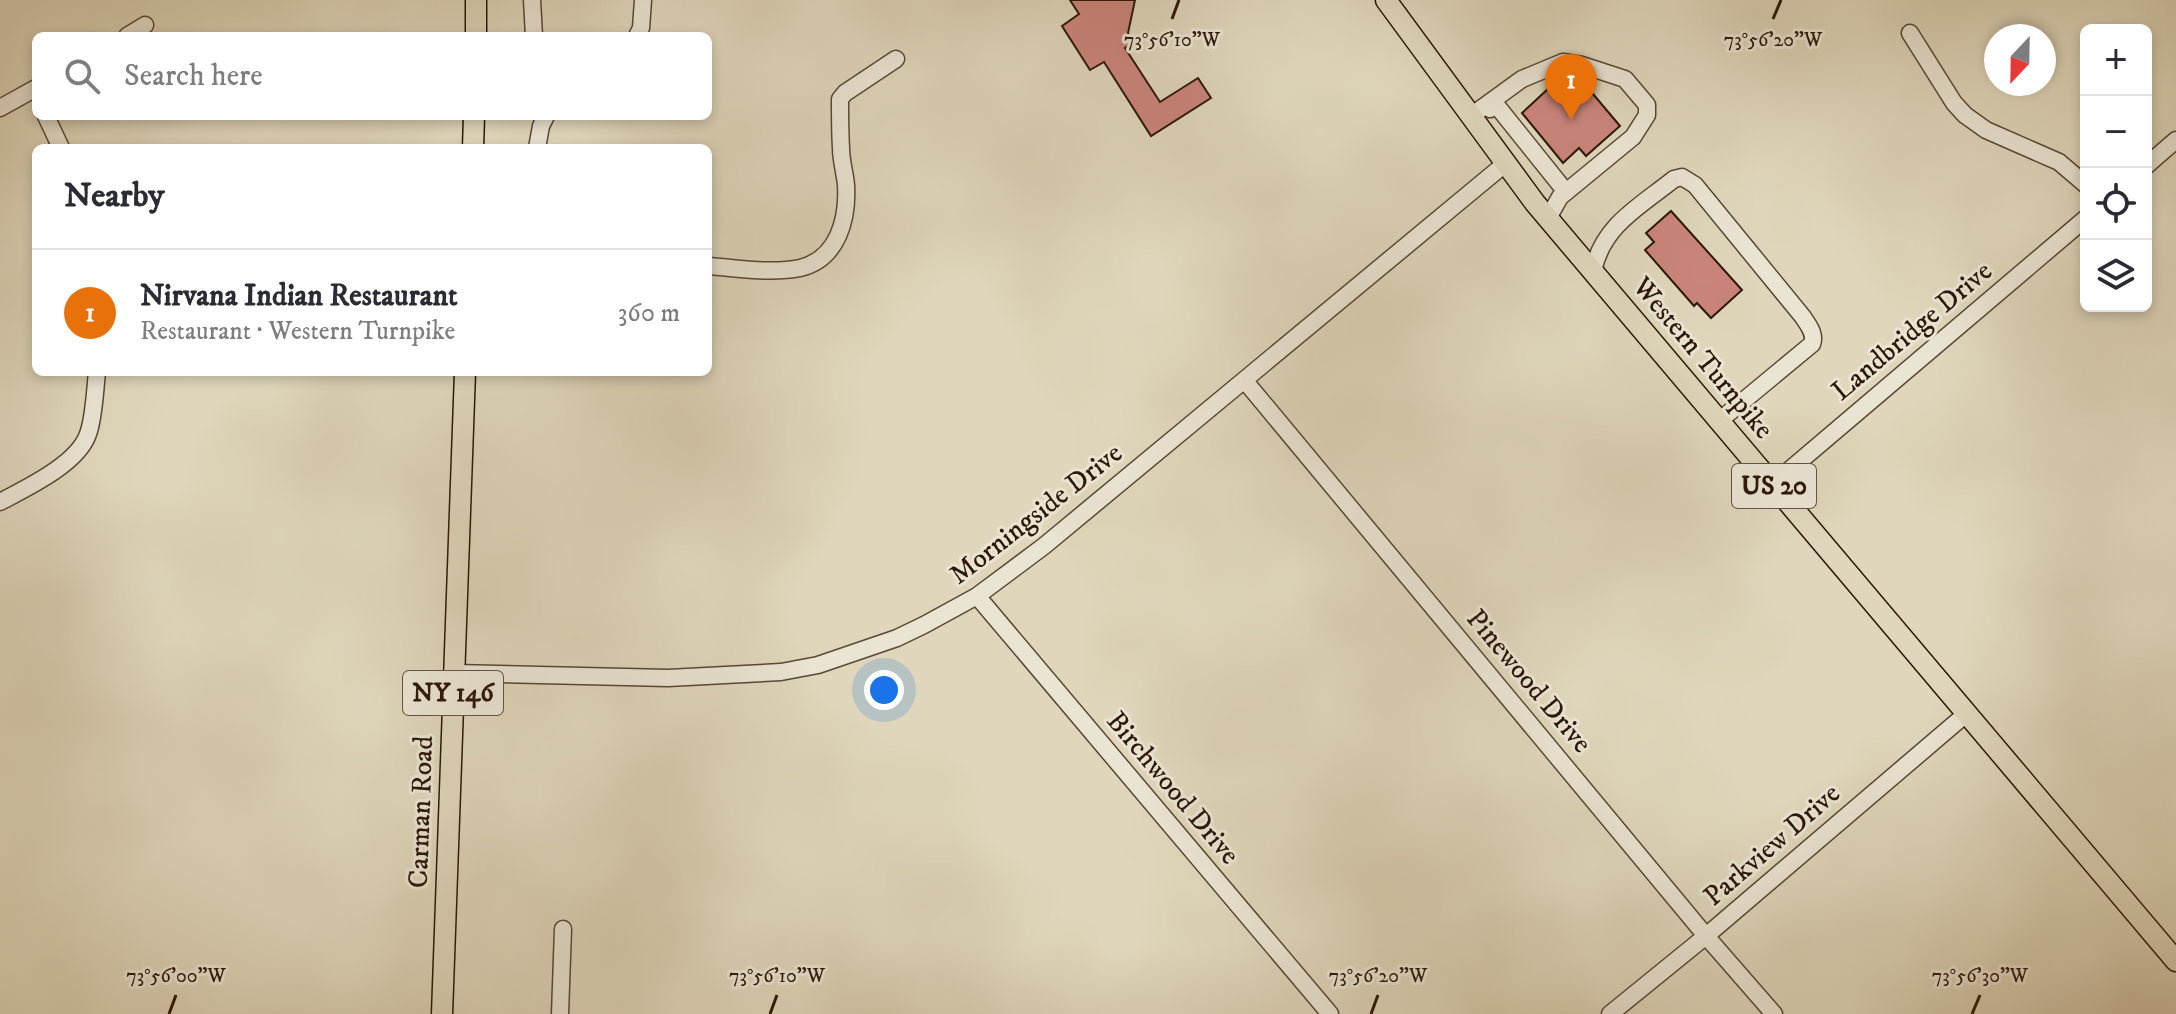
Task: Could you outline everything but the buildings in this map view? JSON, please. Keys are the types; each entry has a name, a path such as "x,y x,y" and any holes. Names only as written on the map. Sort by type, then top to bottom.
{"main road":[{"path":"476,0 476,32"},
{"name":"Western Turnpike","path":"1386,0 1485,109 1506,163 1548,218 2176,961"},
{"path":"473,144 474,120"},
{"name":"Carman Road","path":"442,1014 465,376"}],"street":[{"path":"532,0 534,32"},
{"path":"639,32 643,0"},
{"path":"134,32 145,25"},
{"path":"1910,33 1954,103 1965,115 1986,130 2059,162 2080,180"},
{"path":"712,266 769,270 797,268 813,264 824,256 842,230 846,186 841,151 840,99 896,59"},
{"path":"1548,218 1560,197 1633,137 1647,115 1647,105 1625,79 1563,62 1522,79 1485,109 1566,192"},
{"path":"0,108 32,92"},
{"path":"48,120 59,144"},
{"path":"538,144 544,120"},
{"path":"2152,161 2176,140"},
{"name":"Morningside Drive","path":"454,673 668,678 781,672 842,658 897,638 977,596 1044,546 1506,163"},
{"path":"1593,271 1601,244 1612,229 1674,179 1682,177 1695,185 1803,317 1814,339 1812,344 1719,421"},
{"name":"Landbridge Drive","path":"1773,484 2080,223"},
{"path":"0,502 46,477 67,462 82,445 88,435 96,376"},
{"name":"Pinewood Drive","path":"1245,381 1774,1014"},
{"name":"Birchwood Drive","path":"977,596 1330,1014"},
{"name":"Parkview Drive","path":"1610,1014 1966,714"},
{"path":"560,1014 563,929"}],"place":[{"name":"Nirvana Indian Restaurant","path":"1571,120"}]}
